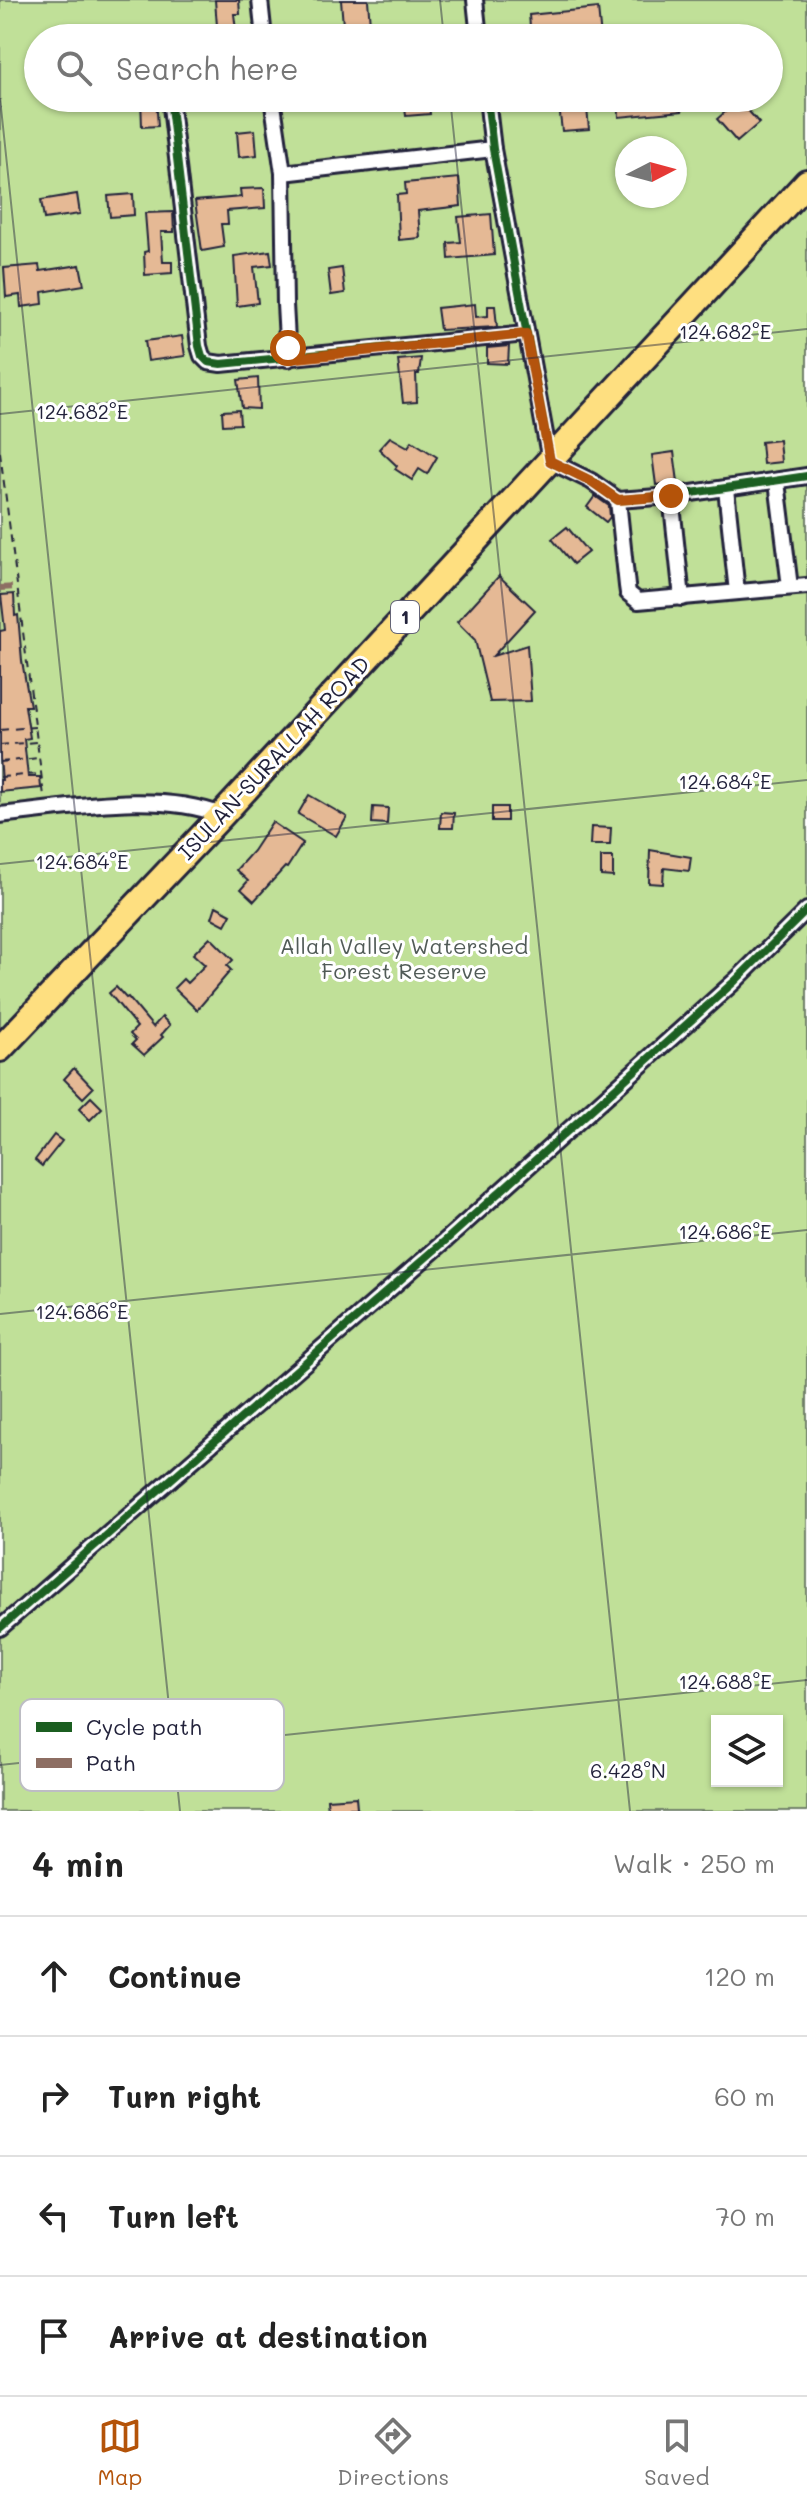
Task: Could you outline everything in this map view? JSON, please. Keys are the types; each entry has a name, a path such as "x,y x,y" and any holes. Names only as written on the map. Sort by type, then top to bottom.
{"highway":[{"name":"ISULAN-SURALLAH ROAD","path":"0,1049 222,815 807,182"}],"street":[{"path":"260,0 263,24"},
{"path":"475,0 478,24"},
{"path":"172,112 202,356 208,362 221,364 288,359 526,334"},
{"path":"274,112 283,173 288,359"},
{"path":"489,112 550,461 591,481 618,500 671,496 807,476"},
{"path":"283,173 493,149"},
{"path":"777,482 790,587"},
{"path":"726,489 737,592"},
{"path":"671,496 682,598"},
{"path":"618,500 628,593 638,601 807,586"},
{"path":"0,815 146,801 197,806 222,815"},
{"path":"0,1628 446,1240 735,981 807,910"}],"path":[{"path":"0,452 46,810"},
{"path":"0,730 35,727"},
{"path":"0,745 37,742"},
{"path":"0,762 39,758"},
{"path":"0,777 41,774"}],"green space":[{"name":"Allah Valley Watershed Forest Reserve","path":"0,0 807,0 807,1811 0,1811"}],"building":[{"path":"215,0 239,0 240,14 234,14 235,24 217,24"},
{"path":"341,0 368,0 370,24 343,24"},
{"path":"598,8 600,24 530,24 529,15"},
{"path":"141,112 157,112 158,126 142,127"},
{"path":"406,112 430,112 430,114 406,116"},
{"path":"560,112 587,112 589,129 562,131"},
{"path":"619,112 672,112 619,117"},
{"path":"725,112 749,112 759,123 737,142 717,119"},
{"path":"255,130 257,155 239,157 237,132"},
{"path":"459,178 461,206 418,211 420,238 399,240 397,195 406,194 405,183"},
{"path":"264,188 265,208 227,211 228,224 221,224 224,247 202,251 195,201 241,197 240,189"},
{"path":"77,194 80,214 44,219 41,200"},
{"path":"133,194 134,215 110,217 108,196"},
{"path":"173,212 174,232 161,232 163,262 172,262 172,273 145,275 144,252 148,251 145,213"},
{"path":"491,214 494,255 449,259 448,243 461,242 458,217"},
{"path":"270,251 272,265 254,267 258,303 237,306 234,256"},
{"path":"39,265 40,271 80,265 84,285 42,292 43,304 21,307 20,295 6,297 4,268"},
{"path":"342,268 345,293 331,295 328,270"},
{"path":"475,304 476,317 488,316 488,306 495,306 497,327 440,330 437,308"},
{"path":"182,336 185,356 148,361 145,341"},
{"path":"509,346 508,364 487,363 487,348"},
{"path":"421,358 419,374 416,374 417,402 403,403 398,360"},
{"path":"258,378 259,409 242,408 238,380"},
{"path":"239,410 240,424 223,425 222,411"},
{"path":"390,437 408,447 412,441 437,457 427,474 419,469 412,480 395,469 397,466 379,449"},
{"path":"779,440 781,462 763,464 761,442"},
{"path":"674,452 678,482 656,485 652,455"},
{"path":"595,496 609,506 610,517 606,522 587,507"},
{"path":"567,527 588,552 573,564 552,539"},
{"path":"499,576 535,610 493,656 527,645 531,701 490,702 475,640 457,622"},
{"path":"14,594 30,706 25,706 30,738 24,739 28,777 40,777 41,788 0,792 0,631 5,630 1,595"},
{"path":"309,795 347,817 336,836 298,814"},
{"path":"373,807 388,808 387,824 372,823"},
{"path":"492,807 507,807 507,821 492,821"},
{"path":"441,812 454,813 453,828 440,828"},
{"path":"272,822 303,843 287,868 254,901 241,889 248,881 236,870"},
{"path":"591,827 611,828 610,845 590,845"},
{"path":"650,850 691,857 689,871 664,868 663,884 649,883"},
{"path":"601,857 613,857 613,877 601,876"},
{"path":"216,906 231,914 225,925 212,918"},
{"path":"210,937 233,960 227,966 231,970 197,1010 174,988 183,979 187,983 205,965 193,954"},
{"path":"116,987 153,1027 162,1017 170,1025 161,1035 163,1037 144,1055 132,1044 136,1040 130,1034 137,1027 109,993"},
{"path":"74,1068 93,1088 83,1098 64,1079"},
{"path":"91,1097 102,1108 90,1120 79,1109"},
{"path":"54,1135 62,1141 42,1166 35,1160"},
{"path":"356,1797 357,1808 328,1811 327,1799"}],"marked path":[{"path":"0,588 18,587"}],"cycle path":[{"path":"172,112 199,346 208,362 221,364 526,334"},
{"path":"489,112 550,461 591,481 618,500 671,496 807,476"},
{"path":"0,1628 446,1240 735,981 807,910"}],"route":[{"path":"288,348 288,359 526,334 550,461 579,474 618,500 671,496"}]}
